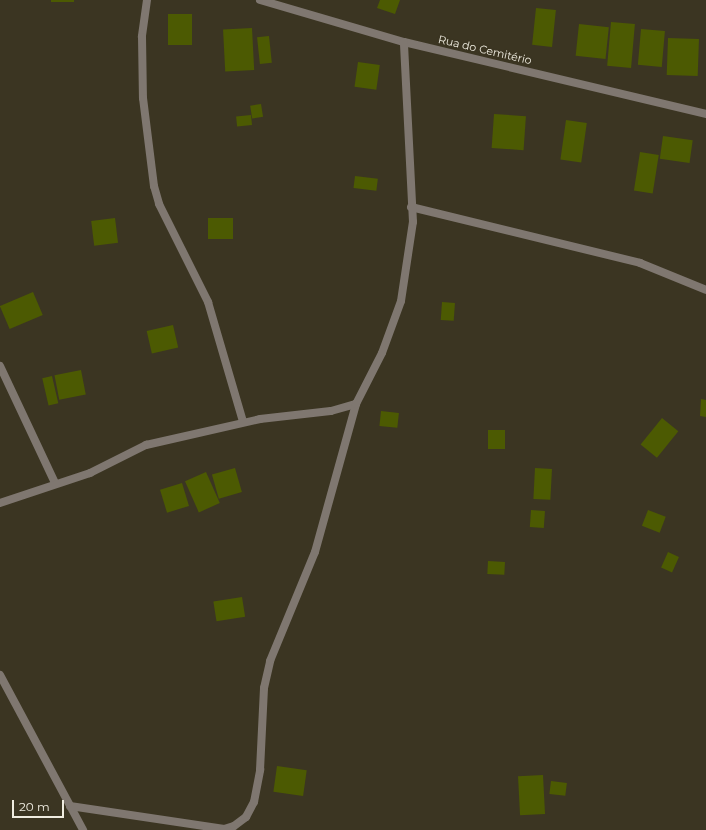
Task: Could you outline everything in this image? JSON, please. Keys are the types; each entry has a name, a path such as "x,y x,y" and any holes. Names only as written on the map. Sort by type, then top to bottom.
{"street":[{"path":"147,0 142,37 144,98 154,186 159,204 208,302 243,422"},
{"name":"Rua do Cemitério","path":"260,0 404,42 706,114"},
{"path":"70,806 224,829 234,826 246,817 254,802 260,770 264,688 270,661 315,552 356,404 388,339 401,301 412,240 404,42"},
{"path":"411,207 640,263 706,290"},
{"path":"0,366 55,483"},
{"path":"0,502 55,483 90,473 146,445 243,422 269,417 331,412 356,404"},
{"path":"0,675 83,830"}],"building":[{"path":"51,0 74,0 74,2 51,2"},
{"path":"380,0 400,0 395,14 377,8"},
{"path":"536,8 556,10 552,47 532,45"},
{"path":"168,14 192,14 192,45 168,45"},
{"path":"611,22 635,24 631,68 607,66"},
{"path":"579,24 609,27 605,59 576,56"},
{"path":"252,28 254,70 225,71 223,30"},
{"path":"641,29 665,31 662,67 638,65"},
{"path":"269,36 272,63 260,64 257,37"},
{"path":"668,38 699,39 698,76 667,75"},
{"path":"358,62 380,65 376,90 355,87"},
{"path":"261,104 263,117 252,119 250,106"},
{"path":"494,114 526,116 524,150 492,148"},
{"path":"251,115 252,125 237,127 236,117"},
{"path":"566,120 587,123 581,163 560,160"},
{"path":"663,136 693,140 690,163 660,159"},
{"path":"640,152 659,155 653,193 634,191"},
{"path":"355,176 378,179 376,191 354,188"},
{"path":"115,218 118,243 94,246 91,221"},
{"path":"208,218 233,218 233,239 208,239"},
{"path":"33,292 43,315 10,329 0,306"},
{"path":"442,302 455,303 454,321 441,320"},
{"path":"173,325 178,347 152,353 147,331"},
{"path":"81,370 86,395 59,400 54,375"},
{"path":"52,376 58,403 49,406 42,378"},
{"path":"701,399 706,400 706,417 700,416"},
{"path":"381,411 399,413 397,428 379,426"},
{"path":"662,418 678,431 657,458 641,444"},
{"path":"488,430 505,430 505,449 488,449"},
{"path":"235,468 242,492 219,499 212,475"},
{"path":"535,468 552,469 550,500 533,499"},
{"path":"206,472 220,503 199,512 185,481"},
{"path":"182,483 189,506 167,513 160,490"},
{"path":"531,510 545,511 544,528 530,527"},
{"path":"648,510 666,517 660,533 642,526"},
{"path":"668,552 679,557 672,572 661,568"},
{"path":"488,561 505,562 504,575 487,574"},
{"path":"242,597 245,617 216,621 213,602"},
{"path":"277,766 307,770 303,796 273,792"},
{"path":"543,775 545,814 520,815 518,776"},
{"path":"551,781 567,783 565,796 549,794"}]}
